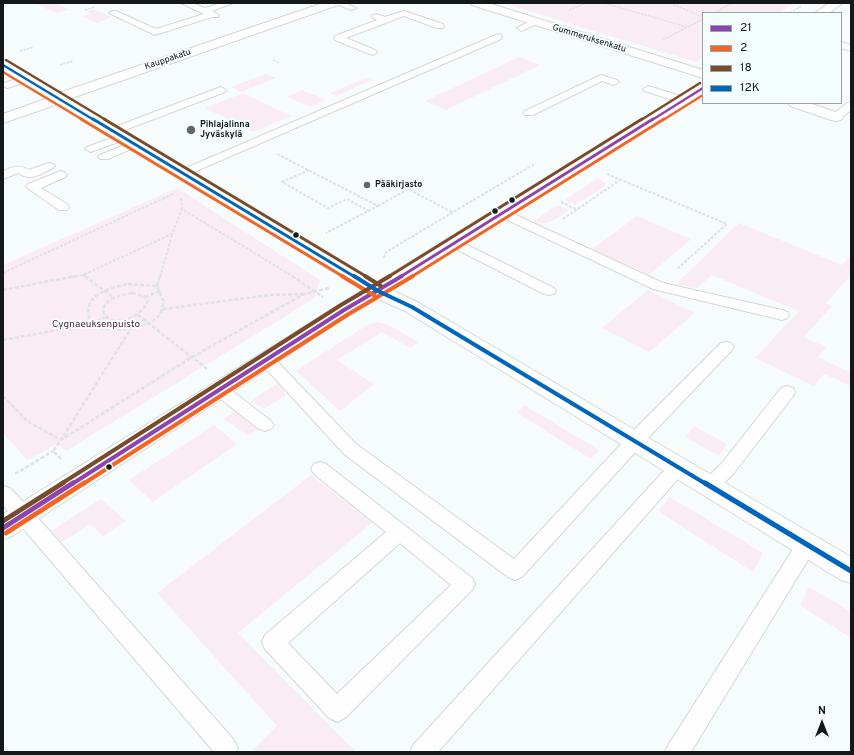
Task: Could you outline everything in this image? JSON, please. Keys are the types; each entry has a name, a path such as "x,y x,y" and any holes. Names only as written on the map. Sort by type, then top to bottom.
{"street":[{"name":"Kauppakatu","path":"3,119 60,99 81,89 334,3"},
{"name":"Gummeruksenkatu","path":"476,3 702,74"},
{"path":"823,12 837,3"},
{"path":"3,65 378,290 412,307 851,571"},
{"path":"3,528 266,360 702,89"},
{"path":"798,104 836,117"}],"lane":[{"path":"185,3 212,14"},
{"path":"113,13 155,32 212,14 229,3"},
{"path":"337,3 352,8"},
{"path":"372,52 338,38 404,14 440,26"},
{"path":"376,17 385,20"},
{"path":"521,28 534,22"},
{"path":"183,173 498,37"},
{"path":"529,113 601,78 614,82"},
{"path":"7,85 26,79"},
{"path":"648,89 683,100"},
{"path":"91,149 123,137 221,90"},
{"path":"338,95 351,101"},
{"path":"836,117 851,105"},
{"path":"306,109 318,115"},
{"path":"266,126 278,132"},
{"path":"104,157 123,137"},
{"path":"3,176 19,169 28,175 49,166"},
{"path":"62,175 32,187 63,207"},
{"path":"503,213 658,286 782,315"},
{"path":"455,243 549,290"},
{"path":"266,360 350,449 515,571 635,441 726,347"},
{"path":"220,390 265,425"},
{"path":"710,486 728,468 787,392"},
{"path":"422,752 678,467"},
{"path":"320,469 400,532 465,584 337,710 273,642 400,532"},
{"path":"6,485 24,515 226,748"},
{"path":"677,752 807,544"}],"path":[{"path":"567,11 587,3"},
{"path":"604,3 648,16 653,20 663,20 687,27"},
{"path":"670,3 702,18"},
{"path":"716,12 732,3"},
{"path":"792,12 806,3"},
{"path":"663,40 702,19"},
{"path":"26,49 33,47"},
{"path":"273,60 279,63"},
{"path":"60,65 73,61"},
{"path":"278,154 378,206"},
{"path":"309,170 282,182 328,208 347,199 369,211"},
{"path":"606,174 727,224 658,286"},
{"path":"542,232 620,180"},
{"path":"328,232 408,189 453,212"},
{"path":"3,273 180,191"},
{"path":"157,286 172,234 182,209 181,197"},
{"path":"555,200 577,209"},
{"path":"182,209 325,298"},
{"path":"3,290 83,275 172,234"},
{"path":"83,275 114,298"},
{"path":"128,284 157,286 161,291 165,302 163,309 147,324 130,330 109,331 98,328 92,324 87,313 90,303 105,291 128,284"},
{"path":"163,309 269,295 304,294 328,289"},
{"path":"145,297 161,291"},
{"path":"3,340 92,324 107,317 127,320 138,316 146,309 148,304 145,297 132,293 125,294 114,298 105,304 103,309 107,317"},
{"path":"61,440 192,357 304,294"},
{"path":"138,316 203,366"},
{"path":"6,485 53,451 130,330"},
{"path":"3,396 27,421 61,440"},
{"path":"53,451 62,461"}],"green space":[{"path":"34,3 56,3 69,10 56,13"},
{"path":"503,3 795,3 780,12 702,12 702,59 696,62"},
{"path":"93,9 112,17 97,23 83,16 91,14 87,11"},
{"path":"519,57 540,65 446,110 425,101"},
{"path":"266,74 276,78 241,92 231,87"},
{"path":"366,78 372,80 336,96 330,93"},
{"path":"302,90 326,100 311,107 287,97"},
{"path":"243,93 291,116 254,132 205,108"},
{"path":"598,178 606,184 604,187 575,205 565,200"},
{"name":"Cygnaeuksenpuisto","path":"177,188 320,280 315,298 66,451 58,444 27,460 3,433 3,265"},
{"path":"558,205 569,210 552,221 538,223 533,221"},
{"path":"637,216 691,239 649,275 592,249"},
{"path":"739,223 842,265 851,256 851,275 826,303 832,306 804,337 826,347 818,357 851,373 851,386 824,374 814,386 755,358 804,306 798,311 712,275 697,288 676,284"},
{"path":"648,290 695,313 649,352 602,328"},
{"path":"377,322 387,324 418,342 410,348 382,332 337,360 374,384 340,411 296,371 367,325"},
{"path":"278,383 286,395 264,409 251,401"},
{"path":"524,405 599,450 591,459 517,413"},
{"path":"235,411 258,429 248,436 224,419"},
{"path":"214,425 237,444 153,502 129,480"},
{"path":"694,426 727,444 719,456 685,437"},
{"path":"311,475 373,522 238,633 356,752 251,752 277,726 157,593"},
{"path":"670,497 763,553 753,572 658,511"},
{"path":"101,499 126,521 103,536 90,524 62,542 51,531"},
{"path":"809,587 851,612 851,638 800,605"}],"transit line":[{"name":"18","path":"6,60 381,286"},
{"name":"12K","path":"3,65 378,291 412,307 851,571"},
{"name":"2","path":"3,72 375,296"},
{"name":"18","path":"3,521 341,305 406,267 700,83"},
{"name":"21","path":"3,528 344,310 409,272 702,89"},
{"name":"2","path":"6,533 347,315 412,277 702,96"}],"place":[{"name":"Pihlajalinna Jyväskylä","path":"191,130"},
{"name":"Pääkirjasto","path":"367,185"}]}
